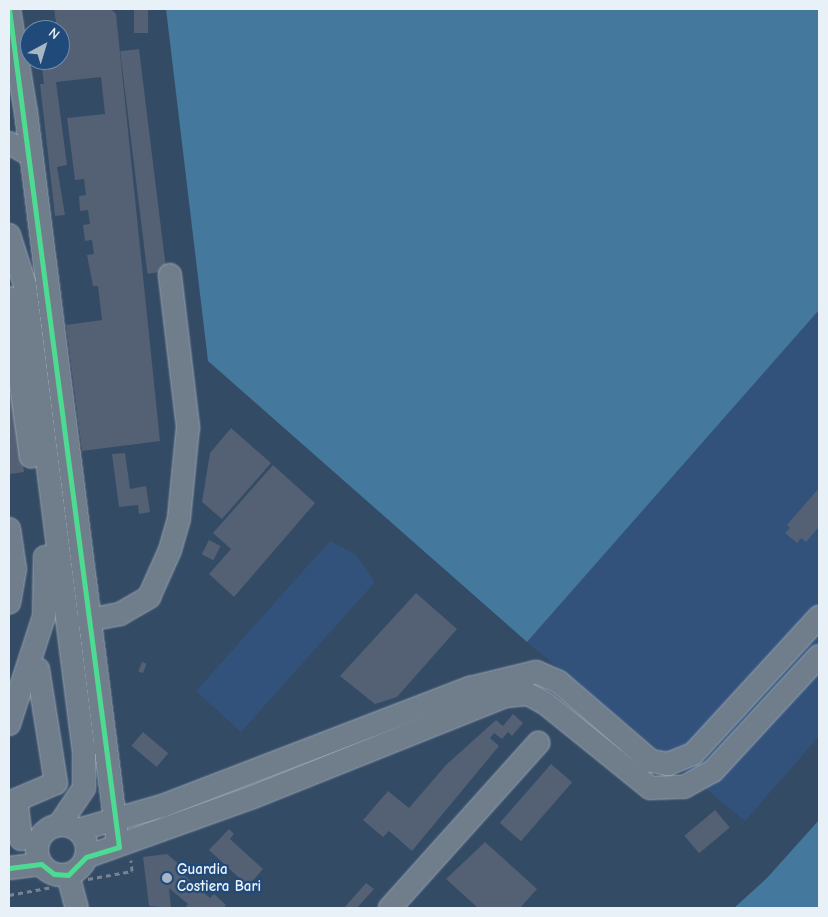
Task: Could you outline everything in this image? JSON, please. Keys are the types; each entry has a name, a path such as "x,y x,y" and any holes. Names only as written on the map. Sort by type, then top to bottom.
{"street":[{"path":"9,9 20,156 89,620 119,847"},
{"path":"9,143 20,156"},
{"path":"9,234 25,285 84,749 84,788 42,834 37,851 41,864 54,874 68,875 86,858 119,847 506,696 528,694 546,704 650,788 684,787 713,771 819,656"},
{"path":"89,620 120,614 149,596 162,573 179,518 188,427 170,275"},
{"path":"9,298 47,577 44,616 9,724"},
{"path":"9,529 15,569 9,602"},
{"path":"42,834 115,823 470,688 536,672 559,682 650,761 668,764 693,754 819,617"},
{"path":"38,669 56,783 16,800 42,834 86,841 86,858"},
{"path":"390,908 538,743"},
{"path":"9,868 41,864"},
{"path":"68,875 77,908"}],"shaded area":[{"path":"166,9 819,9 819,310 527,642 208,361"},
{"path":"819,310 819,736 745,821 527,642"},
{"path":"330,541 356,555 375,582 241,732 196,691"},
{"path":"819,820 819,908 734,908 767,878"}],"building":[{"path":"54,9 111,9 116,14 160,441 82,451 66,325 102,320 98,286 93,286 87,255 94,254 92,240 85,241 83,225 90,224 88,210 80,211 79,196 86,195 84,179 75,180 67,118 105,114 101,77 56,82 67,165 57,167 65,215 55,216 40,84 44,84 42,70 70,70 70,20 56,20"},
{"path":"134,9 148,9 148,33 134,33"},
{"path":"139,49 166,271 147,274 120,51"},
{"path":"9,395 14,395 24,472 9,474"},
{"path":"231,428 271,463 222,519 202,502 210,453"},
{"path":"125,453 130,489 146,486 150,512 139,514 138,505 119,507 112,454"},
{"path":"273,465 315,503 234,597 209,574 231,549 213,533"},
{"path":"819,488 819,527 806,542 801,538 797,543 785,533 790,528 787,525"},
{"path":"209,540 221,546 213,560 202,554"},
{"path":"416,593 457,629 397,697 375,704 340,676"},
{"path":"142,662 147,664 143,673 138,671"},
{"path":"513,714 523,723 512,736 508,732 502,739 494,733 490,738 499,746 412,851 389,831 383,837 363,820 388,791 409,808 446,765 496,720 503,726"},
{"path":"143,732 168,753 157,767 131,746"},
{"path":"551,764 572,782 521,841 500,823"},
{"path":"715,810 730,828 699,853 684,836"},
{"path":"229,829 234,834 230,839 263,869 248,886 209,850"},
{"path":"485,842 537,889 520,908 478,908 446,879"},
{"name":"Guardia Costiera Bari","path":"167,854 179,864 176,868 210,898 214,894 226,905 224,908 185,908 188,904 169,888 171,908 149,906 143,857"},
{"path":"366,883 374,889 357,908 344,908"}],"transit line":[{"path":"9,9 119,847 86,857 68,875 54,874 41,864 9,868"}],"place":[{"name":"Guardia Costiera Bari","path":"167,878"}]}
